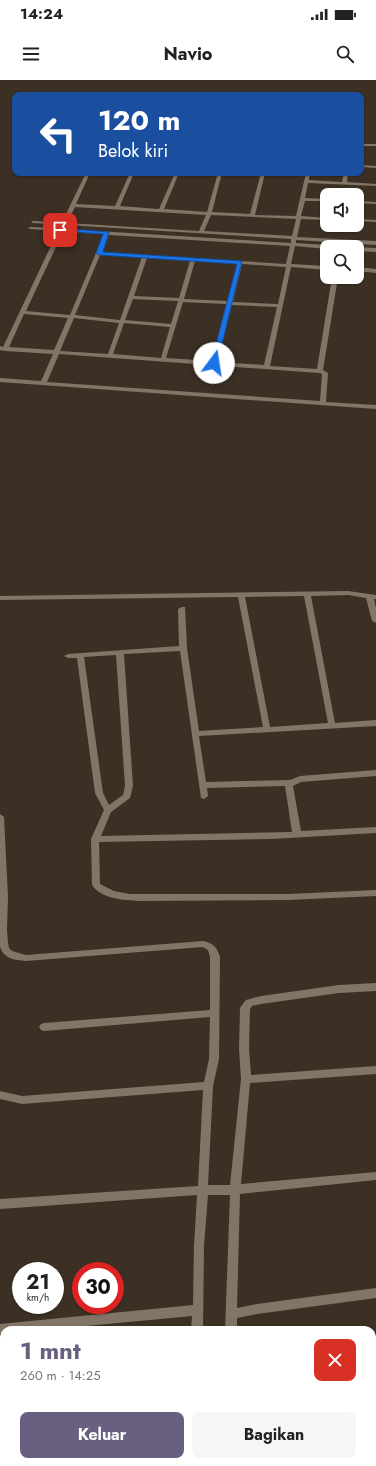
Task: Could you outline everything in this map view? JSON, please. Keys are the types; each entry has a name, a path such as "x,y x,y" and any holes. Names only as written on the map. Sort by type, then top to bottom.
{"street":[{"path":"364,145 376,145"},
{"path":"364,162 376,162"},
{"path":"364,166 376,167"},
{"path":"87,176 22,312 2,349 320,371 325,373 323,403"},
{"path":"118,208 131,176"},
{"path":"161,210 176,176"},
{"path":"201,232 209,213 219,176"},
{"path":"252,216 262,176"},
{"path":"267,367 307,176"},
{"path":"344,183 345,176"},
{"path":"306,181 376,185"},
{"path":"302,199 320,200"},
{"path":"364,202 376,203"},
{"path":"73,205 252,216 320,218"},
{"path":"364,221 376,222"},
{"path":"33,222 376,243"},
{"path":"30,228 320,247"},
{"path":"43,384 107,233"},
{"path":"364,249 376,250"},
{"path":"99,253 320,267"},
{"path":"110,356 146,256"},
{"path":"163,360 193,259"},
{"path":"214,363 240,262"},
{"path":"364,270 376,271"},
{"path":"320,371 334,284"},
{"path":"131,297 280,306"},
{"path":"22,312 172,326"},
{"path":"0,380 376,407"},
{"path":"0,598 348,593 373,596 376,621"},
{"path":"307,594 332,726"},
{"path":"240,595 267,730"},
{"path":"182,609 184,648 204,796"},
{"path":"68,656 184,648"},
{"path":"120,652 129,786 127,796 108,810 96,839 96,886 104,891 129,897 318,897 376,893"},
{"path":"80,656 99,793 108,810"},
{"path":"196,734 376,723"},
{"path":"203,785 291,783 300,779 376,774"},
{"path":"291,783 289,786 298,834"},
{"path":"0,817 2,931 3,944 7,952 18,957 203,944 209,945 213,948 215,957 214,1059 208,1086 199,1246 197,1326"},
{"path":"96,839 298,834 376,830"},
{"path":"231,1326 235,1190 246,1079 244,1049 245,1008 249,1004 261,1000 339,989 376,987"},
{"path":"44,1027 215,1013"},
{"path":"246,1079 376,1070"},
{"path":"0,1094 22,1100 208,1086"},
{"path":"0,1204 203,1190 235,1190 376,1176"},
{"path":"232,1314 376,1293"},
{"path":"31,1326 198,1310"}],"route":[{"path":"60,230 107,233 99,253 240,262 214,363"}]}
